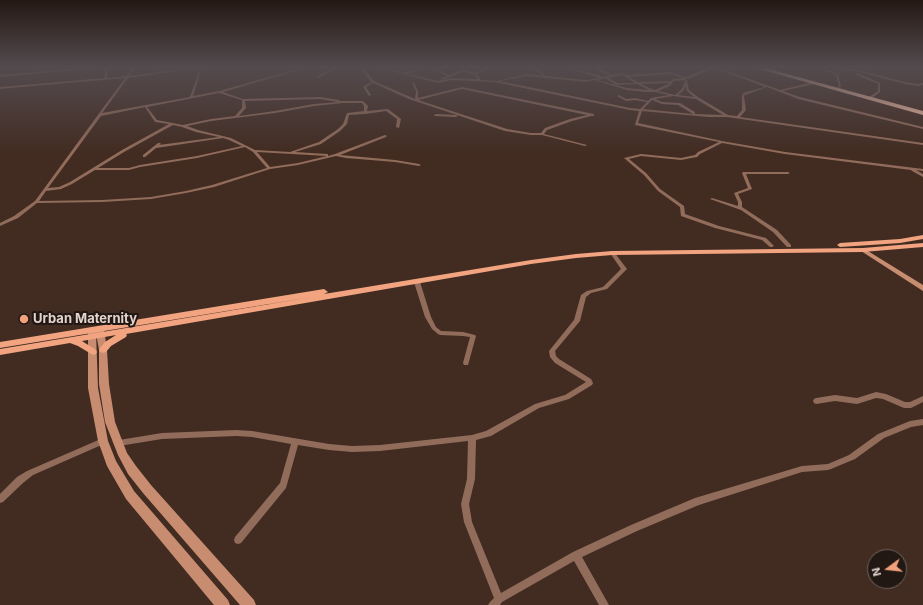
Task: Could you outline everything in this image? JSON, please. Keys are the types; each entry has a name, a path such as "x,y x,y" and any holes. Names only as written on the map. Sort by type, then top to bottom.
{"highway":[{"path":"862,96 923,113"},
{"path":"863,96 923,113"}],"main road":[{"path":"0,345 96,333 576,252 641,248 861,244 923,237"},
{"path":"0,352 71,340 96,333 135,330 531,262 612,253 863,250 923,245"},
{"path":"71,340 98,351 114,339 135,330"}],"street":[{"path":"0,225 16,217 36,202 114,96"},
{"path":"99,116 199,96"},
{"path":"232,96 243,100 327,98 343,102"},
{"path":"408,96 461,116 506,130 531,134 542,134 585,145"},
{"path":"416,99 435,96"},
{"path":"502,96 593,115 571,120 546,129 542,134"},
{"path":"566,96 621,108 697,115 727,116 923,144"},
{"path":"618,96 626,100 679,104 697,115"},
{"path":"650,101 651,96"},
{"path":"670,96 650,101 641,110 636,124 722,142 785,153 913,170 923,170"},
{"path":"676,96 679,104"},
{"path":"684,96 697,98 727,116"},
{"path":"738,118 744,110 743,96"},
{"path":"794,96 923,128"},
{"path":"236,117 244,108 243,100"},
{"path":"183,126 211,120 343,102 363,102 366,106 365,113"},
{"path":"146,107 156,121 183,126 224,137 245,146 254,151 268,168"},
{"path":"290,153 320,143 345,124 348,114 387,110 399,119 398,127"},
{"path":"436,116 461,116"},
{"path":"45,190 62,187 172,124"},
{"path":"36,202 151,198 213,186 268,168 298,164 336,155 385,136"},
{"path":"156,147 224,137"},
{"path":"144,156 160,142"},
{"path":"722,142 699,153 696,156 682,159 640,155 626,158 645,174 659,190 682,207 683,215 717,227 764,239 772,246"},
{"path":"94,168 129,169 197,157 245,146"},
{"path":"254,151 336,155 419,164"},
{"path":"913,170 923,176"},
{"path":"740,208 740,202 736,193 750,189 744,173 788,173"},
{"path":"712,199 740,208 772,228 789,246"},
{"path":"863,250 923,289"},
{"path":"119,443 162,436 236,433 352,449 380,448 472,438 488,434 537,406 567,397 590,383 557,361 553,357 552,351 577,321 583,296 589,292 605,288 624,269 612,253"},
{"path":"417,282 428,317 434,328 440,333 463,334 474,337 466,363"},
{"path":"96,333 110,422 123,455 132,470 147,489 249,605"},
{"path":"98,351 93,388 103,441 111,463 130,495 217,603"},
{"path":"816,400 835,398 857,401 876,394 904,405 911,405 923,399"},
{"path":"472,438 471,479 466,504 468,522 496,602 576,555 634,528 698,501 802,469 828,467 852,457 881,436 910,424 923,422"},
{"path":"0,499 20,480 30,473 103,441"},
{"path":"238,540 283,486 295,441"},
{"path":"576,555 604,605"}],"place":[{"name":"Urban Maternity","path":"24,319"}]}
